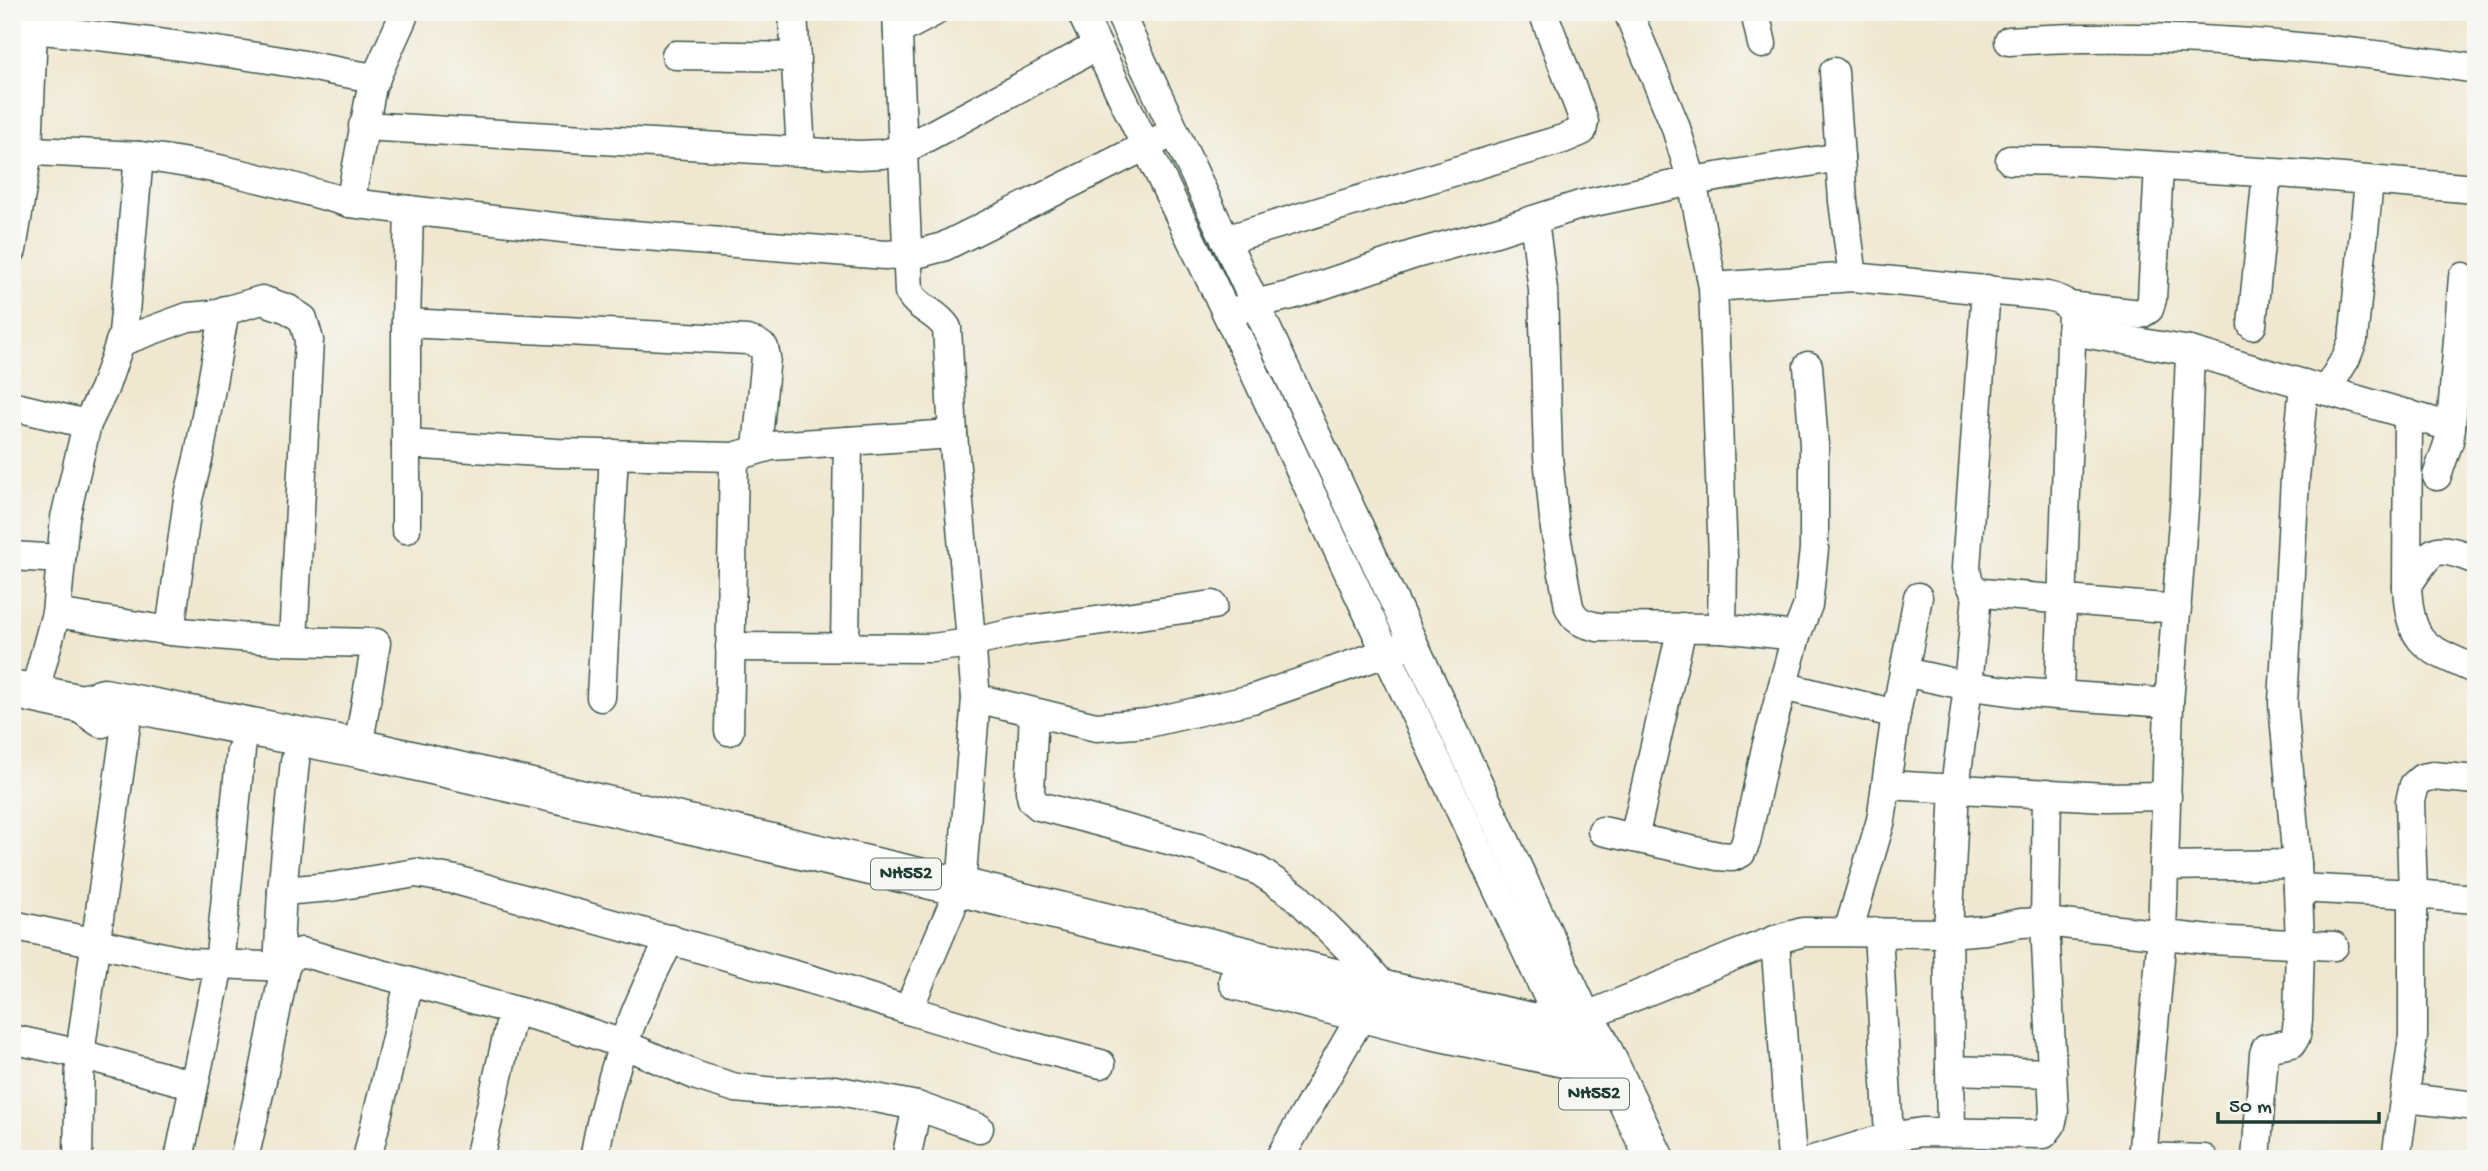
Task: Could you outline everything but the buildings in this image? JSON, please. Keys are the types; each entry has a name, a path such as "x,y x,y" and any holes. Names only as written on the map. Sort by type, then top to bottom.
{"highway":[{"name":"NH552","path":"23,691 82,704 101,717 126,724 241,750 956,898"},
{"name":"NH552","path":"82,704 104,698 358,748 1375,1002 1587,1042 1655,1159"},
{"name":"NH552","path":"1587,1042 1625,1159"}],"street":[{"path":"793,12 801,152"},
{"path":"908,1010 956,898 976,698 953,434 947,328 940,317 915,303 909,292 906,254 905,149 898,22 934,12"},
{"path":"1081,12 1147,145 1386,653 1587,1042"},
{"path":"1119,12 1415,643 1587,1042"},
{"path":"1225,240 1563,139 1582,131 1584,122 1543,12"},
{"path":"1628,12 1675,125 1692,181 1713,287 1723,558 1722,628"},
{"path":"1755,12 1762,44"},
{"path":"350,202 363,126 376,78 403,17"},
{"path":"12,250 30,21 376,78"},
{"path":"2009,41 2125,37 2273,45 2402,58 2476,69"},
{"path":"363,126 801,152 882,154 905,149 1097,46"},
{"path":"676,55 796,57"},
{"path":"1834,72 1853,278"},
{"path":"20,150 173,160 260,178 350,202 409,210 596,232 885,255 919,253 943,247 1174,132"},
{"path":"23,691 56,613 65,518 87,424 104,389 123,334 139,156"},
{"path":"1227,314 1580,205 1692,181 1840,157"},
{"path":"2010,160 2159,166 2476,188"},
{"path":"2070,318 2141,314 2149,309 2152,299 2159,166"},
{"path":"2252,325 2267,173"},
{"path":"2256,1159 2264,1054 2266,1048 2273,1045 2292,1043 2296,1036 2298,1020 2300,944 2297,876 2283,702 2294,490 2315,387 2346,358 2353,340 2369,182"},
{"path":"406,529 405,323 409,210"},
{"path":"1534,220 1543,290 1548,456 1555,529 1573,618 1583,624 1598,627 1722,628 1796,636"},
{"path":"2437,476 2451,427 2463,277"},
{"path":"1713,287 1853,278 1986,289 2061,299 2070,318 2064,600 2059,695"},
{"path":"1951,1133 1948,933 1955,788 1975,619 1976,596 1968,582 1966,568 1986,289"},
{"path":"120,342 188,317 211,315 262,300 288,309 303,319 309,340 293,640"},
{"path":"170,631 188,499 200,456 225,310"},
{"path":"2070,318 2451,427"},
{"path":"405,323 747,340 764,348 766,357 746,453 730,647 729,731"},
{"path":"2190,351 2185,496 2169,704 2162,935 2142,1158 2204,1159"},
{"path":"1602,831 1718,856 1732,857 1741,853 1746,842 1766,748 1796,636 1808,604 1814,549 1814,444 1808,366"},
{"path":"12,406 87,424"},
{"path":"2407,414 2407,586 2408,607 2414,633 2427,646 2476,670"},
{"path":"406,444 557,453 746,453 848,441 953,434"},
{"path":"845,646 848,441"},
{"path":"600,697 614,454"},
{"path":"2407,586 2431,553 2441,549 2476,560"},
{"path":"12,556 61,559"},
{"path":"1973,589 1982,593 2178,609"},
{"path":"1848,932 1881,820 1896,714 1918,597"},
{"path":"730,647 932,648 971,643 1022,631 1213,605"},
{"path":"56,613 170,631 376,643 358,748"},
{"path":"1634,838 1682,628"},
{"path":"976,698 1096,727 1148,723 1252,699 1415,643"},
{"path":"1904,672 1966,685 2169,704"},
{"path":"1783,686 1896,714"},
{"path":"1034,713 1030,791 1032,800 1039,806 1199,848 1259,872 1296,896 1359,959 1375,1002 1279,1159"},
{"path":"78,1159 80,1054 126,724"},
{"path":"179,1159 219,965 241,750"},
{"path":"244,1159 263,1076 281,967 282,891 295,761"},
{"path":"2396,1159 2413,1037 2410,801 2414,785 2422,778 2434,776 2476,780"},
{"path":"1886,785 2106,797 2167,796"},
{"path":"1816,1159 1889,1137 1922,1132 2043,1134 2051,1125 2054,1113 2045,922 2047,793"},
{"path":"2164,866 2297,876 2413,894 2476,899"},
{"path":"282,891 331,887 416,873 456,880 817,981 1015,1042 1101,1064"},
{"path":"1587,1042 1775,940 1803,932 1948,933 2045,922 2211,940 2334,946"},
{"path":"12,925 191,963 281,967 301,952 560,1023 623,1044 697,1076 736,1088 776,1092 835,1090 917,1106 979,1128"},
{"path":"1878,932 1889,1137"},
{"path":"594,1159 599,1130 623,1044 671,939"},
{"path":"1775,940 1792,1159"},
{"path":"367,1159 409,983"},
{"path":"479,1159 513,1011"},
{"path":"12,1039 80,1054 194,1085"},
{"path":"1950,1070 2052,1073"},
{"path":"2406,1098 2476,1106"},
{"path":"906,1159 917,1106"}]}
